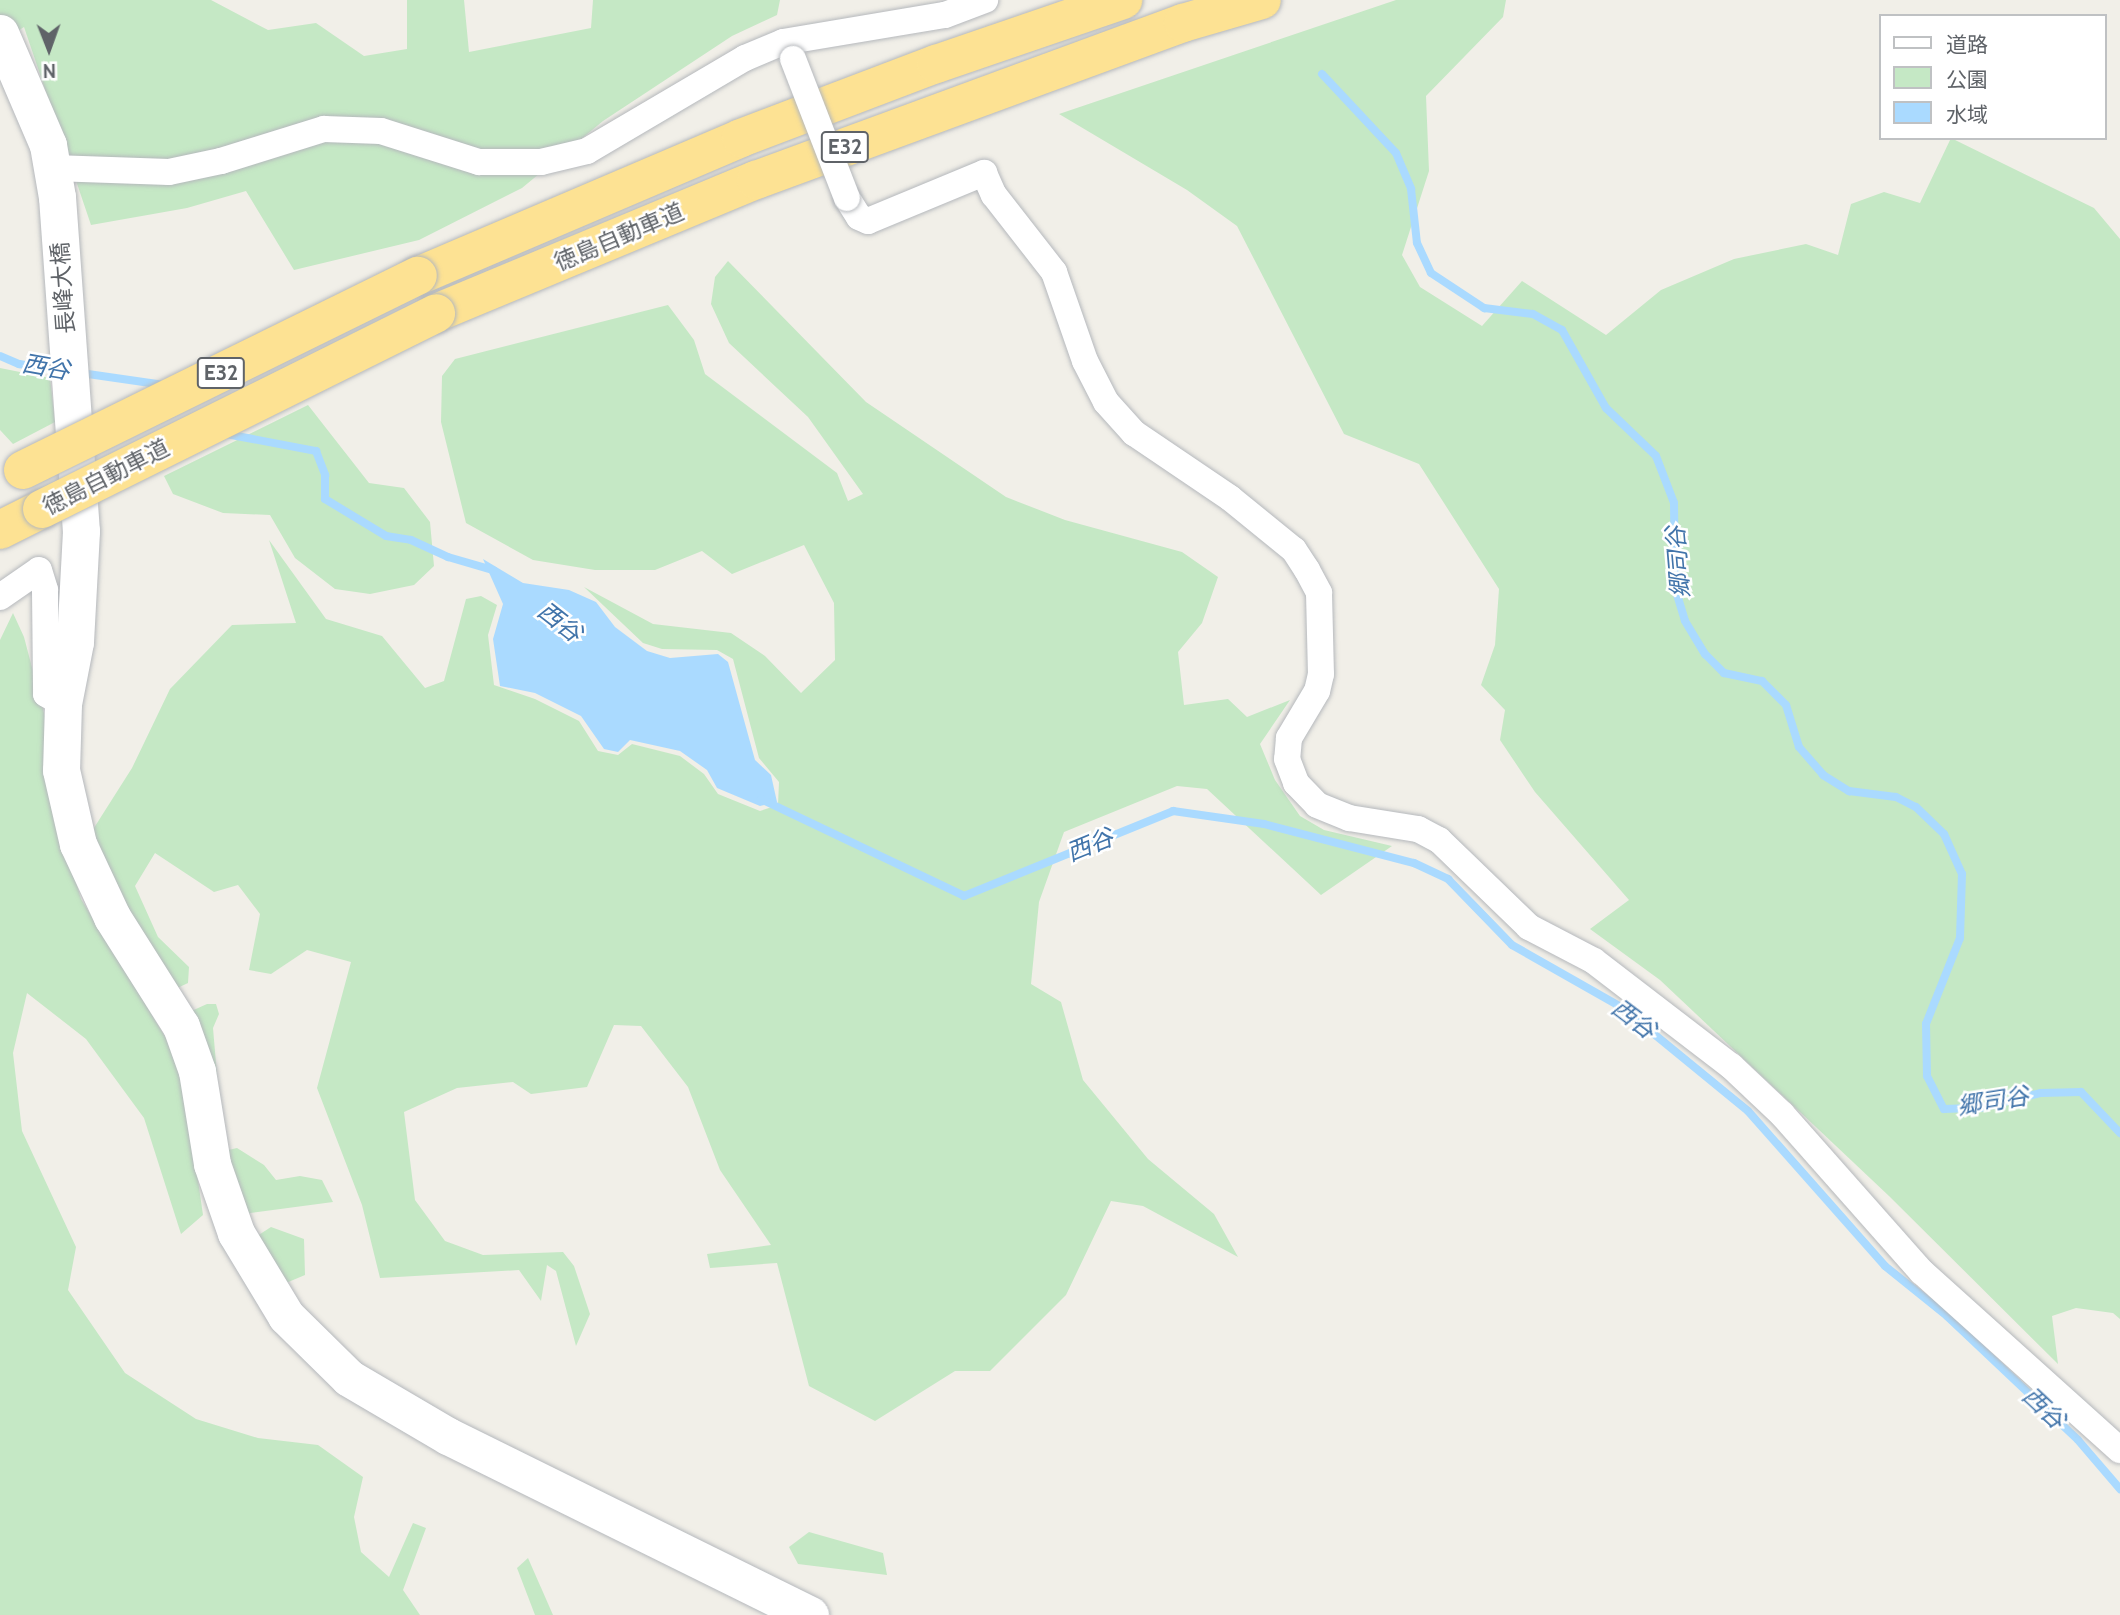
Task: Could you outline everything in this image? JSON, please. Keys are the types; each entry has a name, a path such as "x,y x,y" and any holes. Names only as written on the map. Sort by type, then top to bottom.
{"highway":[{"name":"徳島自動車道","path":"11,476 418,276 741,138 936,64 1123,0"},
{"name":"徳島自動車道","path":"0,530 436,313 756,180 1170,28 1262,0"}],"street":[{"path":"55,183 169,172 221,161 324,129 381,131 479,162 541,162 587,151 745,58 945,15 985,0"},
{"name":"長峰大橋","path":"0,33 29,94 55,183 81,531 78,594 63,704 61,770 78,844 112,917 181,1026 197,1071 212,1164 236,1233 286,1315 348,1378 448,1436 810,1615"},
{"path":"788,50 847,198 859,217 868,221 984,173 994,195 1054,272 1085,361 1106,402 1134,433 1230,498 1294,550 1319,593 1321,674 1317,691 1289,738 1287,759 1296,783 1317,805 1338,814 1418,829 1439,840 1529,927 1594,961 1731,1066 1782,1114 1922,1272 2120,1450"},
{"path":"0,597 39,570 45,590 46,694 63,704"}],"green space":[{"path":"0,0 211,0 268,30 316,23 364,56 407,49 407,0 464,0 469,52 591,28 593,0 780,0 777,15 732,36 603,121 522,188 419,240 294,270 246,191 187,208 91,225 24,27 0,42"},
{"path":"1396,0 1506,0 1503,17 1426,96 1429,171 1402,255 1420,287 1482,326 1522,281 1606,335 1661,290 1734,259 1806,244 1838,255 1851,204 1884,192 1920,203 1950,140 1955,140 2094,208 2120,239 2120,1319 2113,1313 2076,1308 2052,1316 2058,1364 1889,1196 1660,980 1590,929 1629,900 1535,792 1500,740 1505,710 1481,685 1495,645 1499,589 1419,464 1344,434 1237,226 1187,190 1059,114"},
{"path":"728,261 866,402 1006,497 1065,520 1182,552 1218,577 1202,623 1178,652 1184,705 1228,699 1247,717 1290,700 1260,744 1275,780 1300,816 1324,830 1392,846 1321,895 1207,789 1177,786 1064,832 1039,902 1031,984 1061,1002 1083,1080 1148,1159 1214,1214 1238,1257 1143,1206 1111,1201 1066,1295 990,1371 955,1371 875,1421 809,1386 777,1263 710,1268 707,1254 771,1245 720,1170 688,1087 641,1026 614,1025 587,1087 531,1094 513,1082 457,1088 404,1112 415,1200 445,1241 483,1255 563,1252 574,1266 590,1314 576,1346 556,1271 547,1265 541,1301 519,1270 380,1278 362,1205 317,1088 351,962 307,950 271,974 249,970 260,914 238,885 214,892 155,853 135,886 158,937 189,967 188,983 171,991 104,874 92,831 132,768 170,689 232,625 296,623 269,540 326,619 382,636 425,688 444,681 466,599 481,596 497,605 488,635 494,685 535,699 579,721 598,751 618,755 632,744 680,756 704,774 718,794 760,811 778,805 779,782 759,758 733,659 717,650 662,649 643,643 584,587 653,624 731,633 765,656 801,693 835,660 834,603 804,545 732,574 702,551 655,570 595,570 533,560 466,523 441,422 442,376 455,359 668,305 694,340 705,374 837,473 848,501 863,494 808,417 729,343 711,304 715,277"},
{"path":"0,368 50,378 55,422 13,444 0,430"},
{"path":"308,405 369,483 404,488 430,522 434,566 414,585 370,594 335,589 295,558 270,515 223,513 173,494 164,476"},
{"path":"13,613 24,637 45,717 46,780 81,899 172,1048 188,1111 203,1215 181,1234 144,1118 86,1039 27,993 13,1053 22,1131 76,1247 68,1290 125,1373 196,1419 258,1438 318,1445 363,1477 354,1517 361,1552 389,1577 413,1523 426,1528 403,1590 420,1615 0,1615 0,640"},
{"path":"207,1004 216,1004 219,1014 213,1028 218,1087 211,1100 187,1013"},
{"path":"237,1148 264,1165 276,1180 300,1176 322,1180 333,1202 243,1214 220,1152"},
{"path":"271,1227 304,1239 305,1275 286,1283 254,1238"},
{"path":"809,1532 883,1553 887,1575 798,1564 789,1547"},
{"path":"528,1558 553,1615 535,1615 517,1568"}],"water":[{"path":"483,559 523,583 569,590 596,602 615,627 647,651 670,658 718,654 728,662 755,760 771,775 777,802 760,806 717,788 707,770 680,751 630,740 618,752 604,749 581,716 535,693 500,686 493,639 503,604"}],"waterway":[{"name":"郷司谷","path":"1322,74 1396,153 1411,189 1417,243 1431,273 1484,308 1533,314 1562,330 1606,408 1656,456 1674,503 1675,588 1685,621 1705,654 1724,673 1762,681 1786,705 1799,747 1823,775 1849,791 1896,797 1916,807 1944,834 1962,874 1960,938 1926,1024 1927,1076 1944,1109 1980,1108 2041,1093 2081,1092 2120,1133"},
{"name":"西谷","path":"0,356 19,364 61,370"},
{"name":"西谷","path":"81,373 164,385"},
{"name":"西谷","path":"226,434 316,451 325,475 325,499 386,536 411,540 448,557 493,570"},
{"name":"西谷","path":"761,799 964,896 1173,811 1264,824 1414,863 1448,879 1512,945 1621,1007 1748,1111 1885,1266 1947,1316 2078,1440 2120,1489"}]}
